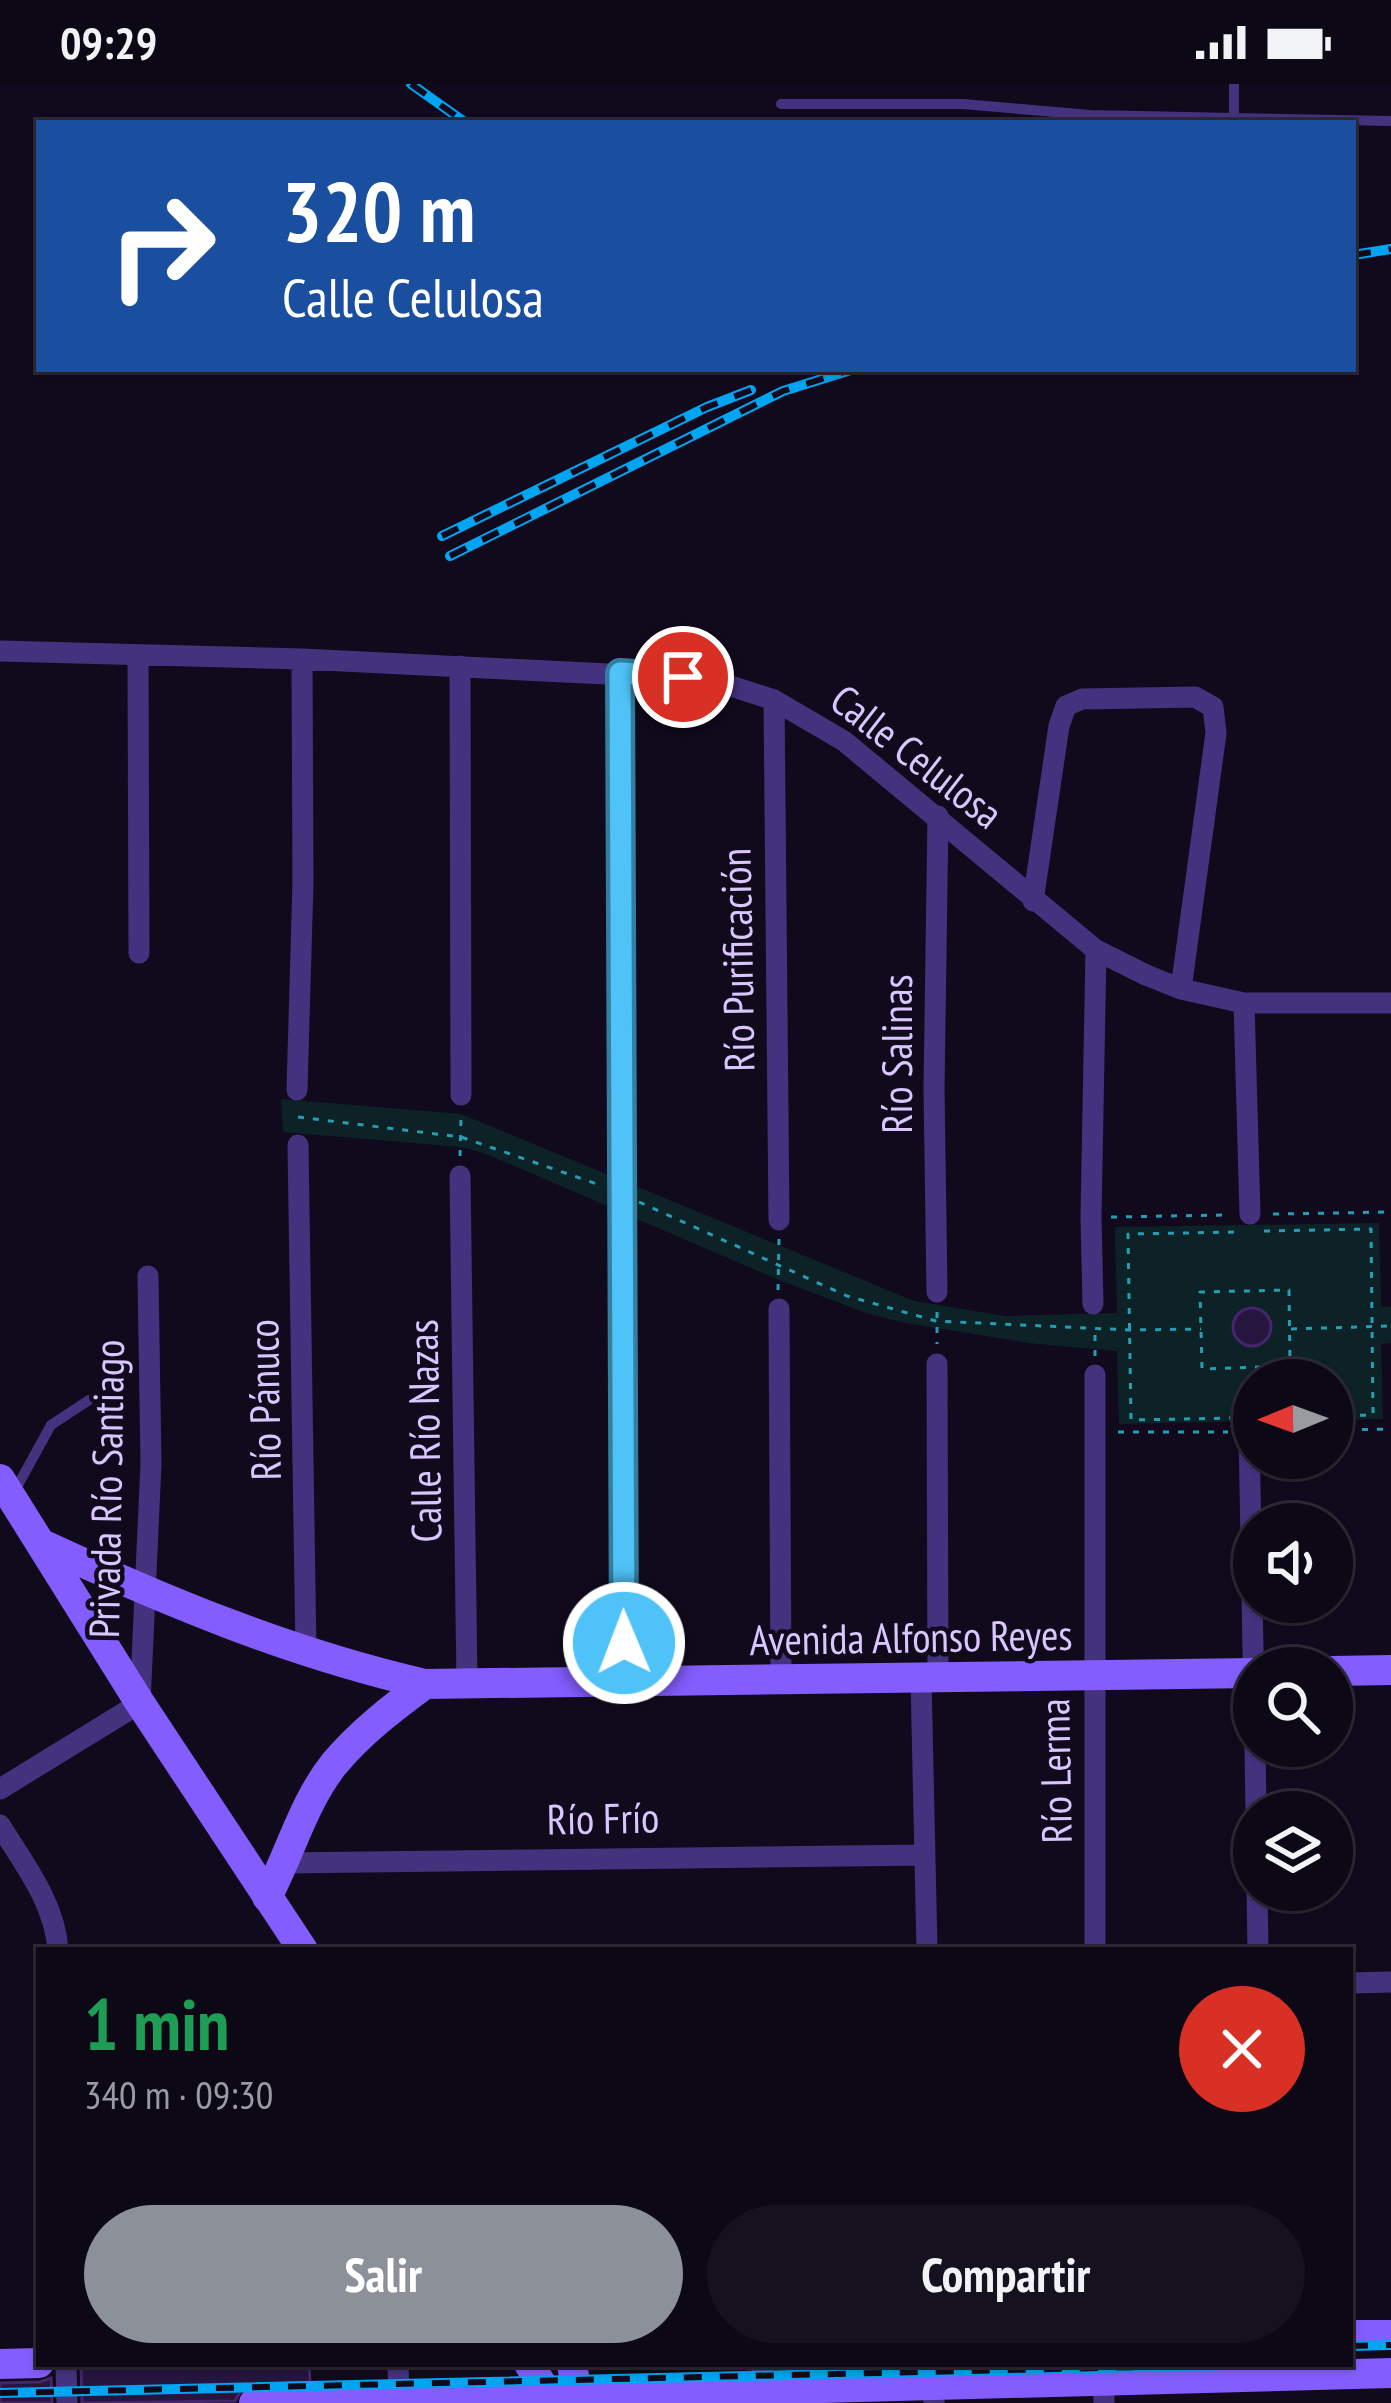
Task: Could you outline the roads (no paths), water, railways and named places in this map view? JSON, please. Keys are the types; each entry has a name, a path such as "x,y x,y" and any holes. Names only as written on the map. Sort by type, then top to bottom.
{"street":[{"name":"Calle Celulosa","path":"0,651 302,659 709,679 774,700 844,741 1096,950 1181,989 1244,1003 1391,1003"},
{"path":"138,655 139,953"},
{"path":"297,1090 302,659"},
{"path":"460,666 461,1095"},
{"path":"620,673 625,1684"},
{"path":"1033,901 1059,725 1066,706 1082,699 1196,698 1213,707 1216,734 1181,989"},
{"name":"Río Purificación","path":"774,700 779,1220"},
{"name":"Río Salinas","path":"937,1292 938,816"},
{"path":"1093,1304 1090,1217 1096,950"},
{"path":"1244,1003 1250,1214"},
{"name":"Río Pánuco","path":"298,1145 306,1653"},
{"name":"Calle Río Nazas","path":"460,1176 467,1684"},
{"name":"Privada Río Santiago","path":"140,1703 151,1464 148,1276"},
{"path":"778,1309 781,1681"},
{"path":"927,1947 925,1855 938,1364"},
{"name":"Río Lerma","path":"1095,1375 1095,1947"},
{"path":"1244,1479 1253,1647"},
{"path":"6,1488 301,1947"},
{"name":"Avenida Alfonso Reyes","path":"40,1544 146,1593 306,1653 424,1684 1233,1674"},
{"path":"1353,1671 1391,1670"},
{"path":"267,1897 332,1766 382,1716 424,1684"},
{"path":"0,1789 140,1703"},
{"path":"0,1825 46,1900 58,1947"},
{"name":"Río Frío","path":"283,1863 925,1855"},
{"path":"1257,1911 1258,1947"},
{"path":"1353,1983 1391,1982"},
{"path":"1353,2335 1391,2335"},
{"path":"0,2365 36,2363"},
{"path":"66,2367 67,2403"},
{"path":"398,2367 399,2401"},
{"path":"533,2367 566,2392"},
{"path":"254,2403 762,2385 1269,2381 1391,2373"}],"lane":[{"path":"1234,84 1234,118"},
{"path":"781,104 963,104 1089,115 1339,120"},
{"path":"1356,120 1391,121"},
{"path":"6,1488 51,1425 89,1400"}],"railway":[{"path":"411,84 462,120"},
{"path":"1356,255 1391,249"},
{"path":"450,556 783,391 844,372"},
{"path":"442,536 751,390"},
{"path":"1353,2346 1391,2345"},
{"path":"0,2393 1142,2367"}]}
